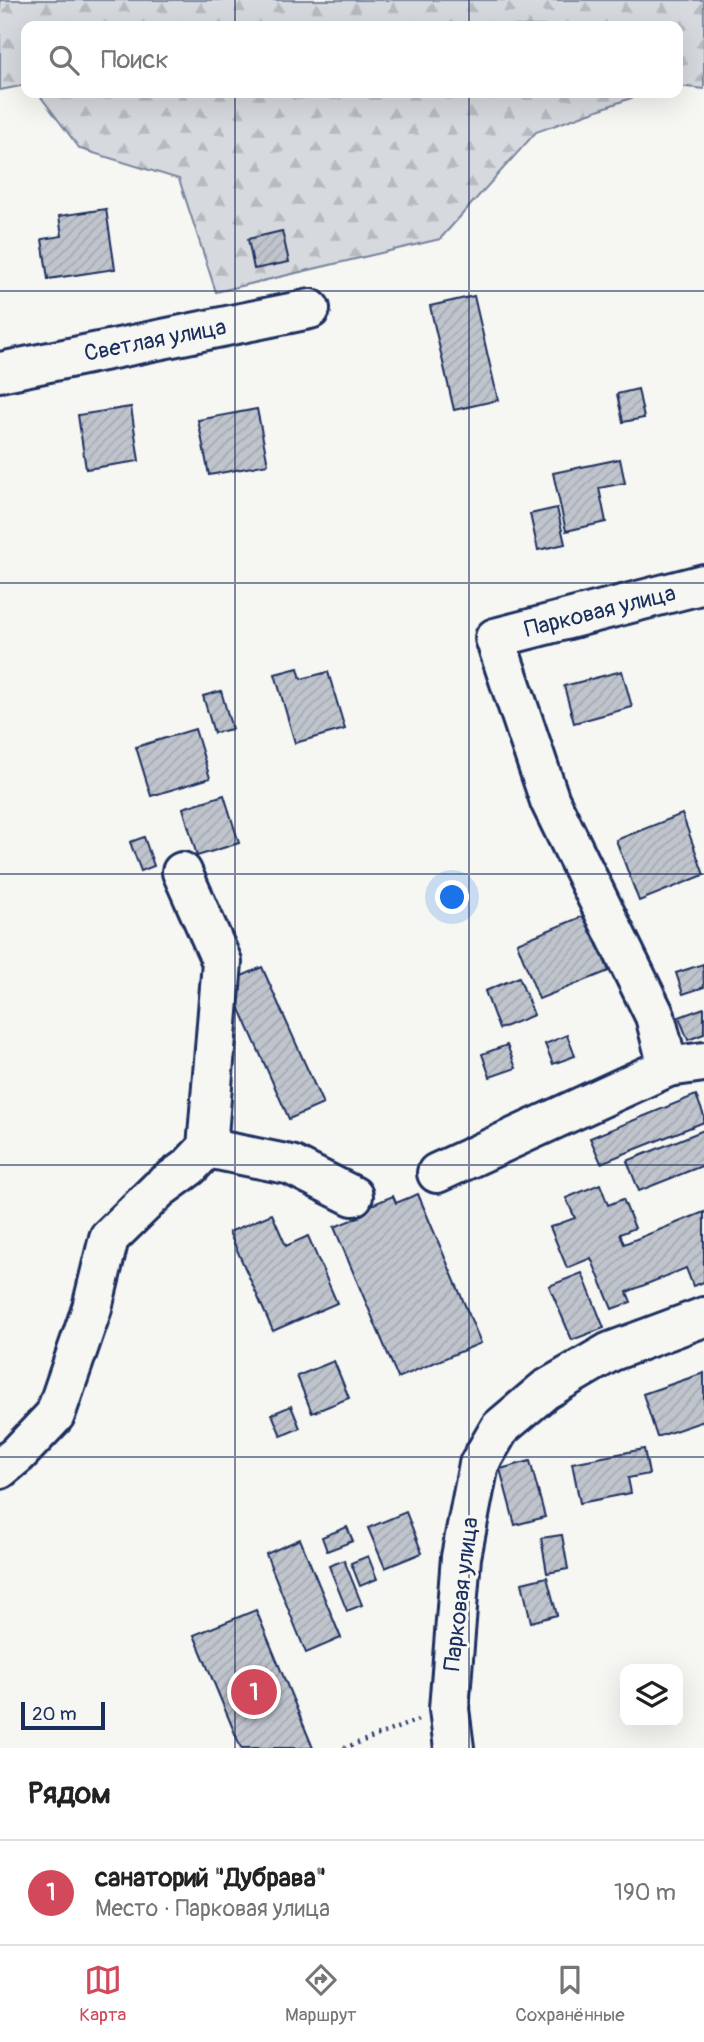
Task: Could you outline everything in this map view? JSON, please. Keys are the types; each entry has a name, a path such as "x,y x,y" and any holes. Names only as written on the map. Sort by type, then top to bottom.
{"street":[{"name":"Светлая улица","path":"0,372 310,309"},
{"name":"Парковая улица","path":"686,1065 656,1017 550,801 495,638 704,584"},
{"path":"0,1469 55,1415 92,1308 109,1238 159,1189 189,1167 206,1148 222,962 182,872"},
{"path":"437,1173 686,1065"},
{"path":"206,1148 291,1166 353,1196"},
{"name":"Парковая улица","path":"454,1748 449,1709 461,1557 479,1464 500,1428 545,1390 610,1352 704,1317"}],"path":[{"path":"344,1748 449,1709"}],"green space":[{"path":"0,0 704,0 704,89 683,87 683,21 21,21 21,86 0,90"},
{"path":"42,98 631,98 536,132 440,239 216,292 179,179 80,149"}],"building":[{"path":"106,209 115,269 48,279 42,239 62,236 59,216"},
{"path":"282,231 289,262 254,269 248,239"},
{"path":"474,296 498,400 454,410 430,306"},
{"path":"638,389 644,418 623,422 617,394"},
{"path":"131,407 139,461 86,469 78,415"},
{"path":"257,409 268,464 209,475 198,420"},
{"path":"620,459 625,483 599,488 606,522 566,531 553,473"},
{"path":"557,508 565,544 538,550 530,514"},
{"path":"298,668 301,679 328,672 345,729 295,743 275,674"},
{"path":"622,671 632,707 574,723 564,686"},
{"path":"221,691 232,729 214,733 203,696"},
{"path":"195,729 210,778 151,796 136,747"},
{"path":"224,795 239,843 197,856 183,808"},
{"path":"682,814 704,875 639,901 616,840"},
{"path":"144,837 154,866 141,871 130,842"},
{"path":"586,915 609,971 539,999 517,943"},
{"path":"703,964 704,987 683,994 676,973"},
{"path":"262,967 323,1104 289,1119 228,982"},
{"path":"519,977 534,1015 499,1029 485,991"},
{"path":"704,1008 704,1034 688,1040 679,1017"},
{"path":"567,1035 575,1056 553,1064 545,1044"},
{"path":"507,1045 516,1068 490,1077 482,1054"},
{"path":"696,1095 704,1122 601,1163 590,1138"},
{"path":"704,1130 704,1165 639,1191 627,1161"},
{"path":"600,1184 608,1205 623,1199 635,1228 620,1234 624,1244 704,1212 704,1282 693,1286 686,1268 627,1292 631,1302 612,1309 591,1258 567,1268 550,1227 575,1218 566,1198"},
{"path":"418,1194 481,1343 398,1378 334,1227 359,1217 357,1211 393,1196 396,1203"},
{"path":"272,1214 286,1246 308,1236 337,1303 273,1331 229,1232"},
{"path":"582,1273 604,1328 572,1340 549,1286"},
{"path":"334,1361 349,1398 312,1413 297,1376"},
{"path":"704,1373 704,1421 657,1437 643,1394"},
{"path":"291,1406 300,1428 281,1436 272,1414"},
{"path":"644,1449 649,1474 628,1478 631,1493 580,1503 572,1463"},
{"path":"530,1461 545,1517 515,1525 500,1469"},
{"path":"406,1512 422,1553 385,1568 368,1528"},
{"path":"347,1527 353,1541 327,1551 322,1537"},
{"path":"562,1535 568,1569 547,1573 541,1538"},
{"path":"300,1539 341,1638 306,1653 266,1554"},
{"path":"368,1556 377,1579 360,1586 351,1563"},
{"path":"344,1560 362,1605 347,1611 329,1566"},
{"path":"547,1577 557,1615 531,1622 522,1583"},
{"path":"256,1610 313,1748 241,1748 194,1635"}],"place":[{"name":"санаторий \"Дубрава\"","path":"254,1692"}]}
